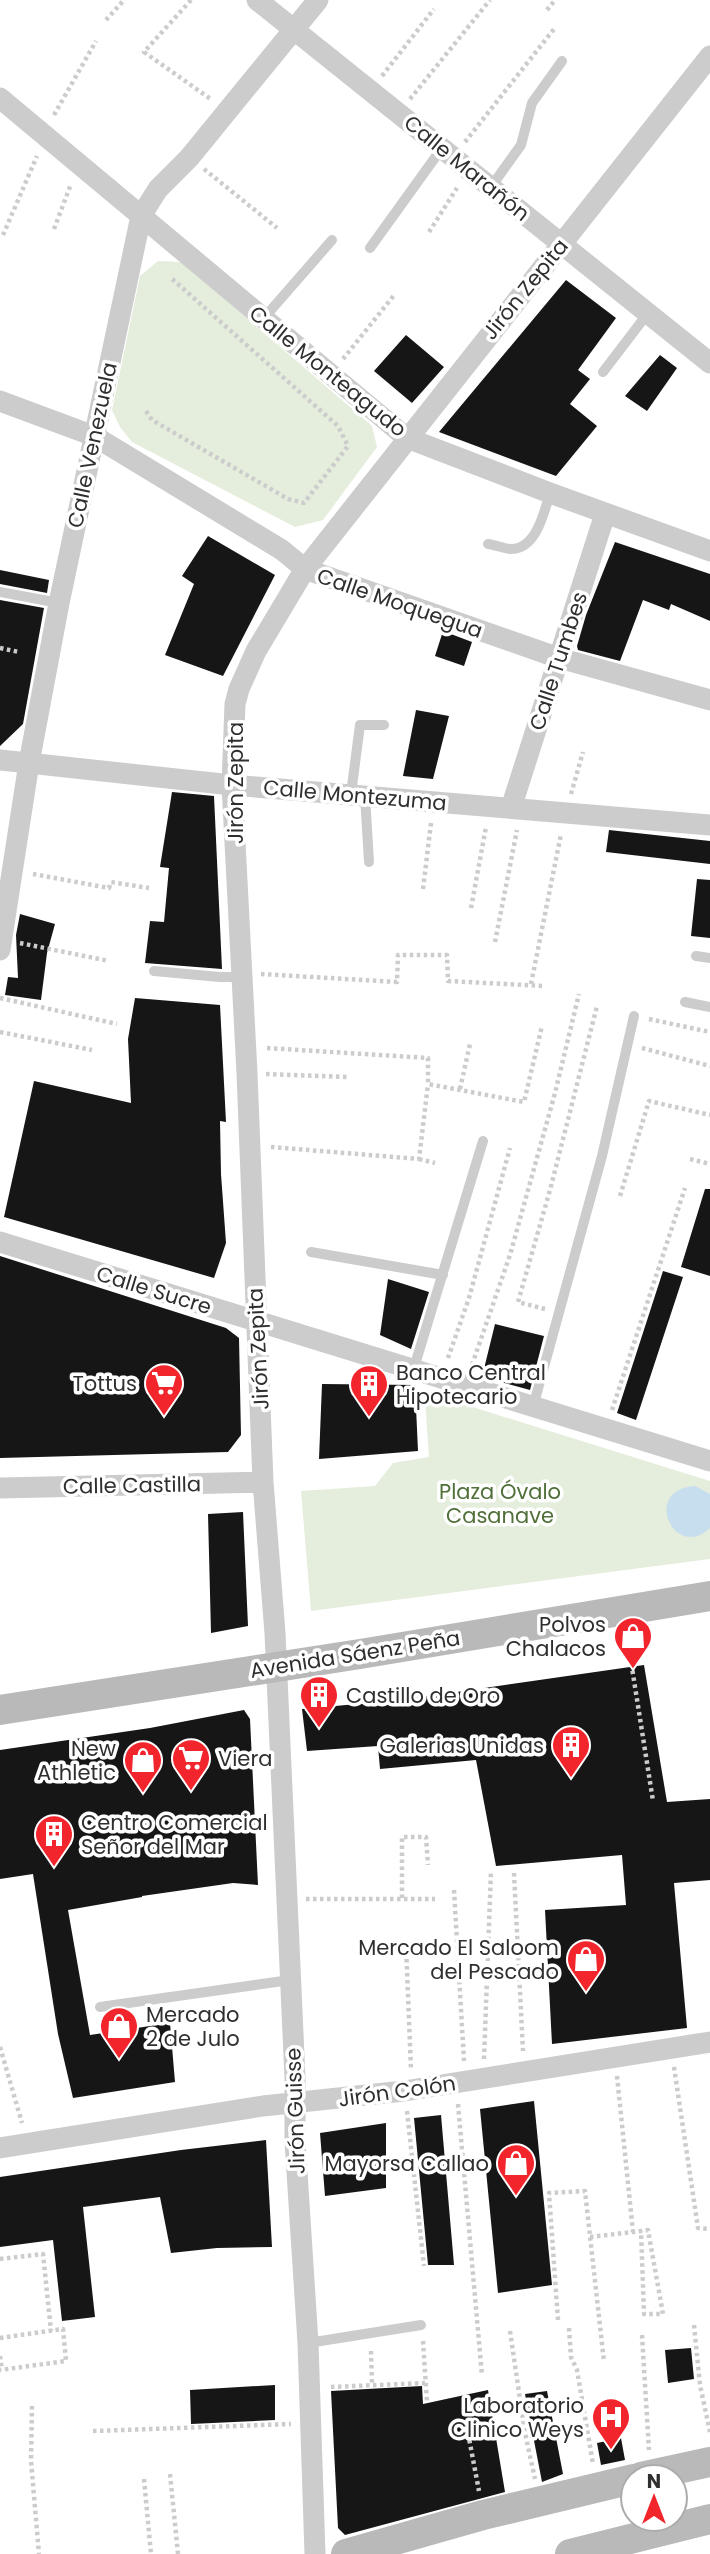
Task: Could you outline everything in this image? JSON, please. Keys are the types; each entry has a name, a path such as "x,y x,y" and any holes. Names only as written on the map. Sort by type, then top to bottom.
{"street":[{"name":"Calle Marañón","path":"257,0 710,363"},
{"name":"Calle Venezuela","path":"1,945 29,763 141,216 158,189 189,158 226,109 318,0"},
{"name":"Jirón Zepita","path":"277,1667 263,1482 247,1073 232,785 235,705 239,689 256,652 305,569 710,56"},
{"name":"Calle Monteagudo","path":"0,98 407,438 710,551"},
{"name":"Calle Moquegua","path":"0,401 94,436 282,550 305,569 559,658 710,700"},
{"name":"Calle Tumbes","path":"515,808 605,514"},
{"name":"Calle Montezuma","path":"0,760 232,785 710,825"},
{"name":"Calle Sucre","path":"0,1242 710,1461"},
{"name":"Calle Castilla","path":"0,1488 263,1482"},
{"name":"Avenida Sáenz Peña","path":"0,1710 710,1595"},
{"name":"Jirón Guisse","path":"277,1667 315,2554"},
{"name":"Jirón Colón","path":"0,2148 294,2104 408,2091 710,2042"},
{"path":"689,2467 710,2462"},
{"path":"346,2554 483,2515 619,2483"},
{"path":"570,2554 710,2519"}],"lane":[{"path":"491,187 521,145 532,103 562,61"},
{"path":"370,248 455,158"},
{"path":"264,318 332,240"},
{"path":"603,372 648,313"},
{"path":"488,544 511,549 520,547 533,538 543,518 550,493"},
{"path":"0,593 60,603"},
{"path":"369,862 358,795 360,724 384,725"},
{"path":"696,957 710,958"},
{"path":"154,971 241,975"},
{"path":"685,1002 710,1007"},
{"path":"533,1407 599,1168 634,1016"},
{"path":"413,1371 483,1141"},
{"path":"311,1252 443,1275"},
{"path":"100,2007 290,1980"},
{"path":"308,2343 421,2325"}],"path":[{"path":"106,20 124,0"},
{"path":"191,0 144,52 226,109"},
{"path":"398,113 490,0"},
{"path":"547,10 555,0"},
{"path":"371,91 434,9"},
{"path":"429,232 455,158 554,29"},
{"path":"3,235 37,155 32,152 39,130 52,119 96,41"},
{"path":"189,158 277,228"},
{"path":"54,229 78,163"},
{"path":"146,411 152,420 288,499 304,503 348,446 338,426 170,277"},
{"path":"331,374 395,294"},
{"path":"0,649 19,652"},
{"path":"531,984 566,812 583,752"},
{"path":"423,889 434,802"},
{"path":"471,908 489,806"},
{"path":"495,942 517,829 515,808"},
{"path":"13,870 109,888 111,882 149,888"},
{"path":"1,945 109,961"},
{"path":"241,975 397,982 398,954 447,954 448,981 544,986"},
{"path":"465,1386 510,1255 555,1093 579,994"},
{"path":"0,998 117,1024"},
{"path":"559,1312 518,1302 597,1006"},
{"path":"634,1016 710,1032"},
{"path":"428,1084 524,1102 542,1026"},
{"path":"0,1032 92,1049"},
{"path":"460,1089 470,1044"},
{"path":"628,1044 710,1066"},
{"path":"245,1046 428,1058 428,1084 419,1159"},
{"path":"247,1073 349,1077"},
{"path":"620,1196 649,1101 710,1115"},
{"path":"249,1146 419,1159 435,1163"},
{"path":"440,1378 469,1298 510,1148"},
{"path":"690,1159 710,1164"},
{"path":"606,1429 685,1188"},
{"path":"622,1609 653,1801"},
{"path":"402,1898 402,1837 426,1837 428,1865"},
{"path":"468,2080 491,1871"},
{"path":"514,1873 524,2071"},
{"path":"454,1890 468,2080 482,2376"},
{"path":"287,1899 435,1899"},
{"path":"406,1945 408,2091 424,2266"},
{"path":"0,2047 28,2142"},
{"path":"670,2047 698,2228 710,2229"},
{"path":"615,2056 633,2232"},
{"path":"558,2320 549,2193 585,2191 604,2362"},
{"path":"590,2237 648,2230 663,2314 644,2314 640,2231"},
{"path":"0,2259 43,2254 51,2331"},
{"path":"694,2325 700,2385 710,2432"},
{"path":"569,2328 571,2357 577,2370 597,2489"},
{"path":"0,2337 63,2329 66,2361 1,2370 0,2356"},
{"path":"510,2331 525,2433 540,2502"},
{"path":"642,2335 642,2463"},
{"path":"423,2341 427,2402"},
{"path":"371,2351 372,2384"},
{"path":"308,2389 425,2383"},
{"path":"32,2406 31,2461 39,2554"},
{"path":"93,2431 310,2423"},
{"path":"468,2433 483,2515"},
{"path":"170,2474 178,2554"},
{"path":"144,2479 151,2554"}],"green space":[{"path":"158,261 182,262 372,426 377,447 323,520 295,527 132,442 120,427 112,410 140,276"},
{"name":"Plaza Óvalo Casanave","path":"425,1399 450,1400 710,1481 710,1559 311,1611 301,1491 375,1486 393,1463 429,1457"}],"water":[{"path":"695,1486 710,1494 710,1528 697,1536 685,1536 675,1530 669,1521 667,1510 670,1499 679,1490"}],"building":[{"path":"566,280 616,318 578,370 590,379 570,404 597,426 556,476 439,432"},
{"path":"406,335 444,367 412,403 374,371"},
{"path":"660,355 677,368 647,411 625,396"},
{"path":"208,536 275,575 223,676 165,655 194,584 182,576"},
{"path":"615,542 710,574 710,621 671,604 669,610 643,600 620,661 578,650 586,615"},
{"path":"0,570 49,580 47,593 0,584"},
{"path":"0,600 44,608 23,724 0,746"},
{"path":"443,631 472,642 464,666 435,656"},
{"path":"416,710 449,716 433,779 403,776"},
{"path":"172,792 214,796 222,969 145,963 150,921 164,922 169,868 160,867"},
{"path":"609,830 710,841 710,864 606,852"},
{"path":"697,879 710,880 710,938 691,936"},
{"path":"20,914 55,924 47,953 41,1000 5,995 8,977 18,978 16,935"},
{"path":"135,998 220,1005 226,1122 220,1121 221,1174 226,1243 214,1278 4,1217 34,1081 131,1103 128,1039"},
{"path":"705,1189 710,1189 710,1276 681,1267"},
{"path":"0,1256 226,1328 239,1338 241,1435 228,1452 0,1458"},
{"path":"663,1271 683,1277 636,1420 617,1413"},
{"path":"388,1279 429,1292 411,1349 380,1335"},
{"path":"495,1324 544,1336 530,1390 482,1377"},
{"name":"Banco Central Hipotecario","path":"322,1384 415,1385 418,1451 319,1459"},
{"path":"243,1512 248,1626 211,1633 208,1514"},
{"path":"644,1665 667,1802 710,1799 710,1880 674,1883 687,2028 552,2044 545,1910 626,1905 622,1855 496,1866 476,1760 380,1769 378,1746 307,1751 302,1709 401,1700"},
{"path":"244,1710 250,1719 258,1885 233,1883 68,1910 90,2035 170,2023 175,2082 73,2098 58,2034 33,1874 0,1879 0,1750 150,1728"},
{"name":"Mayorsa Callao","path":"534,2101 552,2285 498,2293 480,2109"},
{"path":"441,2115 454,2265 428,2265 414,2118"},
{"path":"386,2123 386,2188 325,2196 320,2133"},
{"path":"266,2140 272,2247 217,2248 171,2253 160,2197 83,2207 95,2317 62,2321 53,2240 0,2247 0,2177"},
{"path":"691,2348 694,2379 668,2383 665,2350"},
{"path":"275,2385 275,2420 191,2424 190,2390"},
{"path":"422,2386 423,2404 488,2390 505,2492 345,2535 338,2528 331,2391"},
{"path":"547,2391 563,2474 542,2482 525,2394"},
{"name":"Laboratorio Clinico Weys","path":"621,2438 625,2460 601,2465 597,2443"}],"place":[{"name":"Tottus","path":"164,1417"},
{"name":"Banco Central Hipotecario","path":"369,1418"},
{"name":"Polvos Chalacos","path":"633,1670"},
{"name":"Castillo de Oro","path":"319,1729"},
{"name":"Galerias Unidas","path":"571,1779"},
{"name":"Viera","path":"191,1792"},
{"name":"New Athletic","path":"143,1794"},
{"name":"Centro Comercial Señor del Mar","path":"54,1868"},
{"name":"Mercado El Saloom del Pescado","path":"586,1993"},
{"name":"Mercado 2 de Julo","path":"119,2060"},
{"name":"Mayorsa Callao","path":"516,2197"},
{"name":"Laboratorio Clinico Weys","path":"611,2451"}]}
